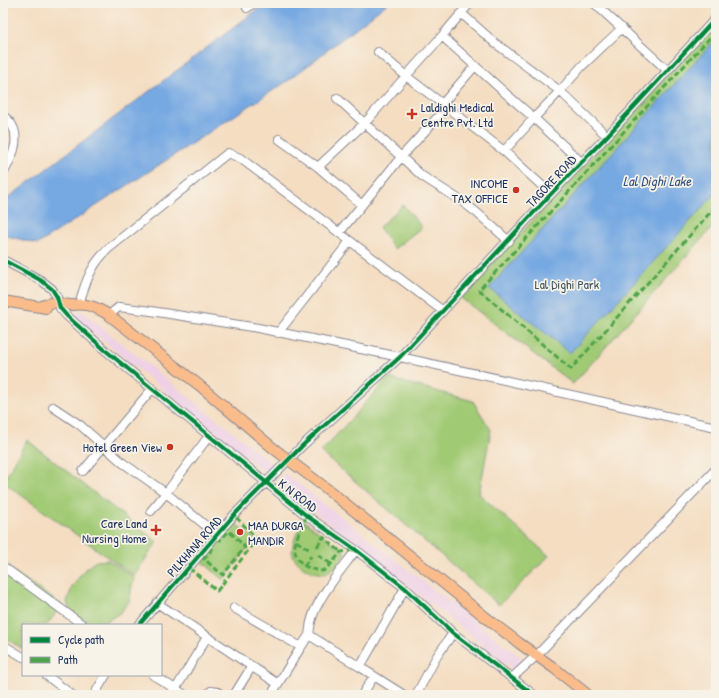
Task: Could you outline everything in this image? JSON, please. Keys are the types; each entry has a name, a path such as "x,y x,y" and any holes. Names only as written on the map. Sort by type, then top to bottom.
{"main road":[{"path":"3,301 40,307 48,303 59,305 88,305 109,315 199,385 288,460 337,496 494,624 588,695"}],"street":[{"path":"318,167 365,123 470,3"},
{"path":"594,3 668,70"},
{"path":"461,13 495,43 560,91 607,136"},
{"name":"TAGORE ROAD","path":"288,460 400,358 716,18"},
{"path":"504,151 582,66 622,28"},
{"path":"442,36 582,163"},
{"path":"378,52 406,76 504,151 551,194"},
{"path":"339,233 445,105 475,66"},
{"path":"337,98 402,156 422,176 463,202 508,241"},
{"path":"3,116 5,116 11,123 16,132 16,136 14,151 3,174"},
{"path":"279,140 318,167 362,205"},
{"path":"75,304 93,267 109,248 228,153 240,158 443,311"},
{"path":"278,333 350,241"},
{"name":"K N ROAD","path":"3,260 52,289 59,305 67,316 105,350 307,516 356,550 405,588 453,633 534,695"},
{"path":"109,315 119,307 258,328 716,427"},
{"path":"83,471 152,389"},
{"path":"53,407 80,425 124,463 166,493 217,534"},
{"path":"151,511 209,436"},
{"name":"PILKHANA ROAD","path":"140,624 234,515 288,460"},
{"path":"512,678 537,655 716,469"},
{"path":"271,695 309,635 310,623 316,607 356,550"},
{"path":"5,568 82,624"},
{"path":"360,667 405,588"},
{"path":"157,603 278,684"},
{"path":"234,608 301,647"},
{"path":"416,695 437,656 453,633"},
{"path":"309,635 404,695"},
{"path":"174,692 207,637"},
{"path":"3,645 22,656"},
{"path":"238,694 252,666"},
{"path":"48,676 72,695"},
{"path":"94,695 105,676"},
{"path":"153,676 174,692 185,695"},
{"path":"362,695 374,676"},
{"path":"206,695 211,691 218,692 222,695"}],"shaded area":[{"path":"80,310 275,466 266,473 74,317"},
{"path":"285,473 524,660 514,670 277,482"}],"green space":[{"name":"Lal Dighi Lake","path":"716,23 716,223 573,384 461,298 466,291 469,293 470,291 468,290"},
{"path":"403,205 422,227 394,249 379,227"},
{"path":"388,378 473,401 491,430 479,494 549,556 499,605 321,452"},
{"path":"27,440 157,542 134,576 3,482"},
{"path":"303,520 345,552 338,565 325,574 320,574 306,569 296,561 294,557 292,550 296,535"},
{"path":"233,521 254,539 223,580 201,560"},
{"path":"108,560 135,578 132,585 130,600 121,612 107,621 92,623 70,612 67,602 72,587 85,569 96,561"},
{"path":"3,565 62,605 48,624 22,624 22,648 3,637"}],"water":[{"path":"266,3 388,3 289,80 38,244 3,235 4,201"},
{"name":"Lal Dighi Lake","path":"716,39 716,193 570,353 489,288"}],"marked path":[{"path":"716,31 479,290 571,369 716,206"},
{"path":"189,568 217,591 257,539 234,515"},
{"path":"307,516 295,543 295,552 302,564 311,569 323,571 341,552 356,550"},
{"path":"213,548 204,559 223,575 245,547 229,531 219,541"},
{"path":"317,547 323,537 341,552"},
{"path":"296,541 310,550"},
{"path":"318,555 331,564"},
{"path":"304,566 311,556"}],"cycle path":[{"path":"140,624 234,515 303,445 400,357 716,18"},
{"path":"3,260 42,281 52,289 57,297 60,308 105,350 307,516 356,550 405,588 453,633 534,695"}],"place":[{"name":"Laldighi Medical Centre Pvt. Ltd","path":"412,114"},
{"name":"INCOME TAX OFFICE","path":"516,190"},
{"name":"Hotel Green View","path":"170,447"},
{"name":"Care Land Nursing Home","path":"156,530"},
{"name":"MAA DURGA MANDIR","path":"240,532"}],"park label":[{"name":"Lal Dighi Park","path":"567,284"}]}
